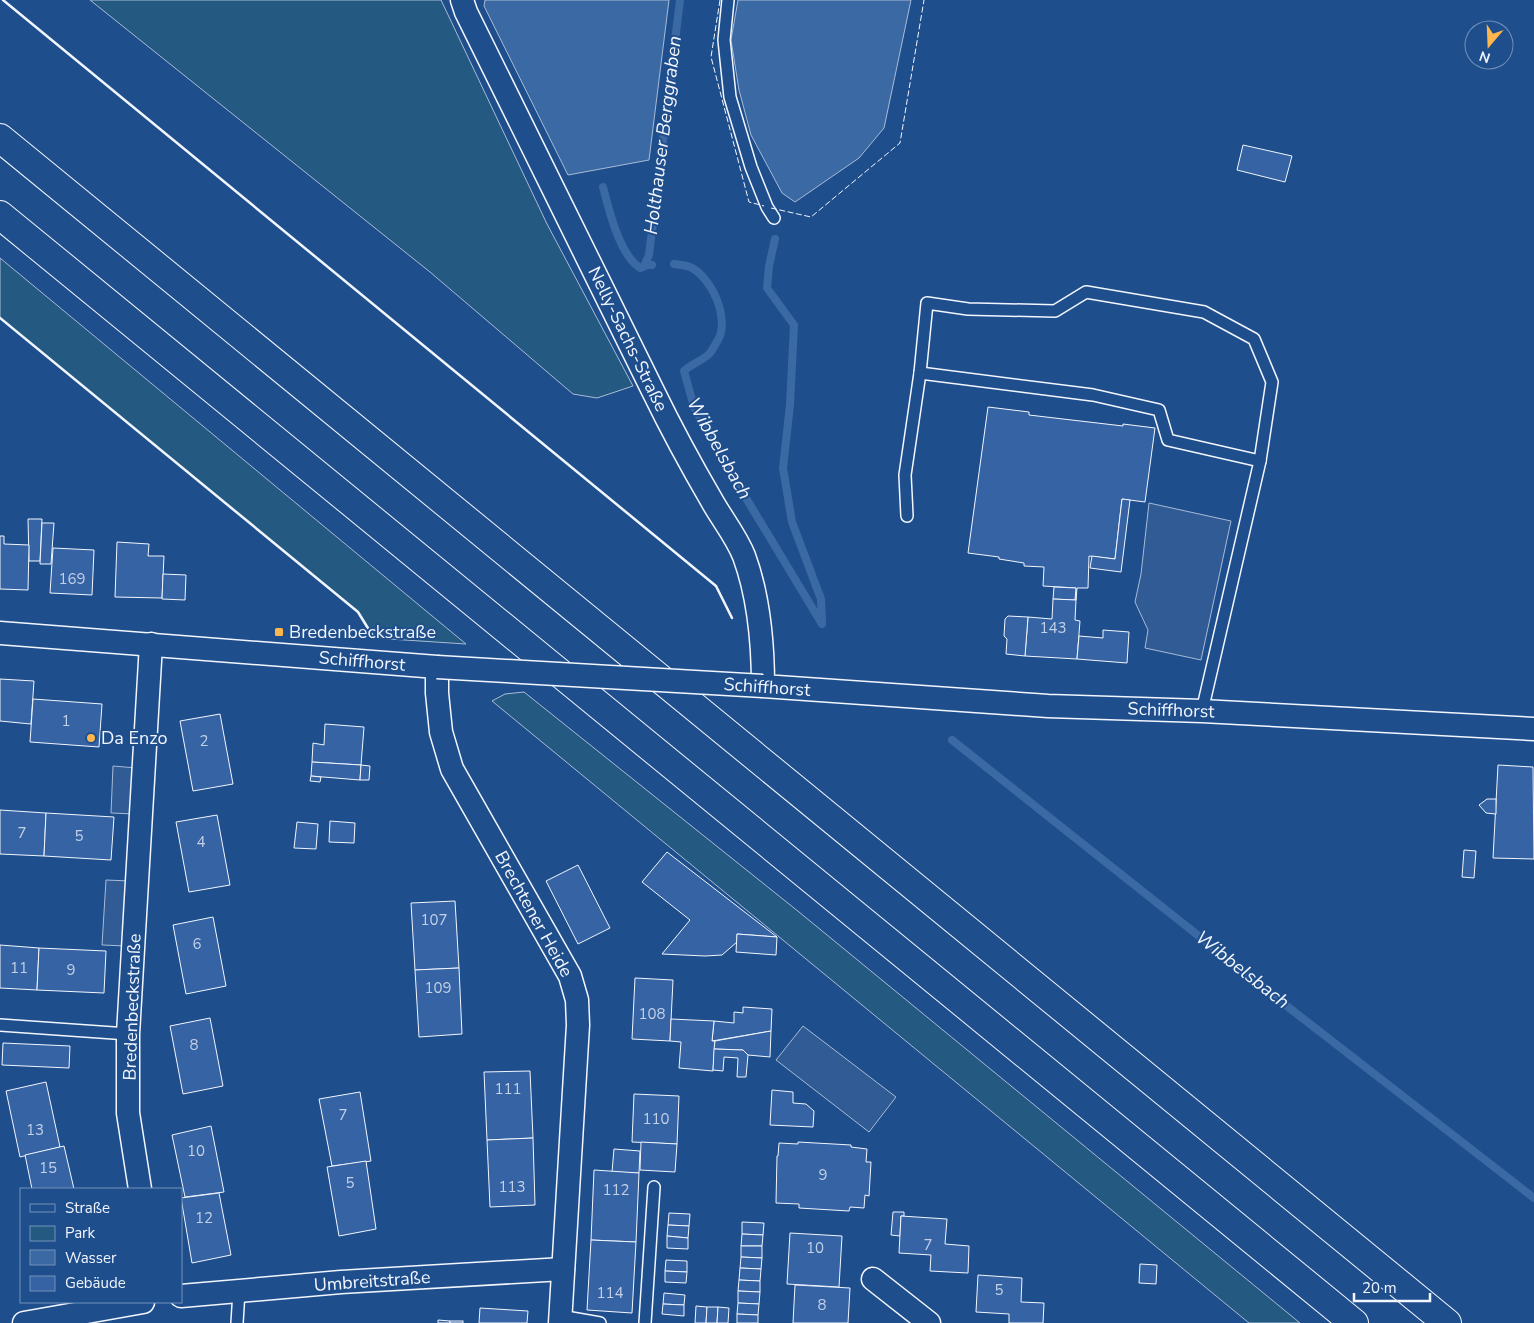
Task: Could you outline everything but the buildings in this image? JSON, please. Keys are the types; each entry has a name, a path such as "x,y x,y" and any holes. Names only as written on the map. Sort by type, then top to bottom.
{"highway":[{"path":"0,138 1447,1323"},
{"path":"0,215 1354,1323"}],"street":[{"name":"Nelly-Sachs-Straße","path":"462,0 466,12 653,391 713,504 729,526 744,556 756,602 763,650 763,686"},
{"name":"Schiffhorst","path":"0,634 413,665 437,673 763,686 1048,706 1202,711 1534,729"},
{"name":"Bredenbeckstraße","path":"140,1188 128,1113 128,1034 151,644"},
{"name":"Brechtener Heide","path":"437,673 441,732 452,769 570,976 577,1000 578,1025 560,1320"},
{"name":"Umbreitstraße","path":"182,1296 341,1282 563,1269"},
{"path":"873,1279 915,1319"},
{"path":"24,1323 136,1303"}],"lane":[{"path":"728,0 724,40 730,97 751,167 767,207 774,218"},
{"path":"907,516 905,475 920,374 927,303 968,309 1055,311 1086,292 1204,312 1254,340 1272,382 1260,461 1202,711"},
{"path":"920,374 1093,395 1159,410 1168,440 1260,461"},
{"path":"0,1024 128,1034"},
{"path":"645,1323 654,1187"},
{"path":"237,1323 239,1291"},
{"path":"560,1320 600,1323"}],"green space":[{"path":"90,0 441,0 547,224 633,386 597,398 573,394 430,272"},
{"path":"0,258 466,644 374,638 358,612 0,318"},
{"path":"524,692 799,912 1300,1323 1249,1323 492,701 505,694"}],"shaded area":[{"path":"1149,503 1231,521 1201,660 1145,648 1148,630 1135,602 1141,574"},
{"path":"113,766 137,768 135,814 111,813"},
{"path":"106,880 130,881 126,946 102,945"},
{"path":"803,1026 896,1097 869,1132 776,1060"}],"water":[{"path":"485,0 669,0 649,160 568,175 484,6"},
{"path":"738,0 911,0 884,128 859,158 795,202 782,193 751,135 739,90 731,40"}],"waterway":[{"name":"Holthauser Berggraben","path":"652,265 645,264 649,255 680,0"},
{"path":"603,187 616,231 626,253 640,268 648,265"},
{"path":"775,239 769,266 767,288 794,325 790,405 783,468 792,522 821,599 822,623"},
{"name":"Wibbelsbach","path":"674,264 690,267 705,280 717,299 722,321 718,340 710,352 703,359 684,371 694,407 720,455 822,624"},
{"name":"Wibbelsbach","path":"952,740 1292,1010 1534,1198"}],"fence":[{"path":"720,0 711,57 749,202 764,206"},
{"path":"771,208 811,217 900,143 924,0"}],"wall":[{"path":"3,0 716,586 732,618"},
{"path":"0,318 358,612 374,638"}],"place":[{"name":"Bredenbeckstraße","path":"279,632"},
{"name":"Da Enzo","path":"91,738"}]}
